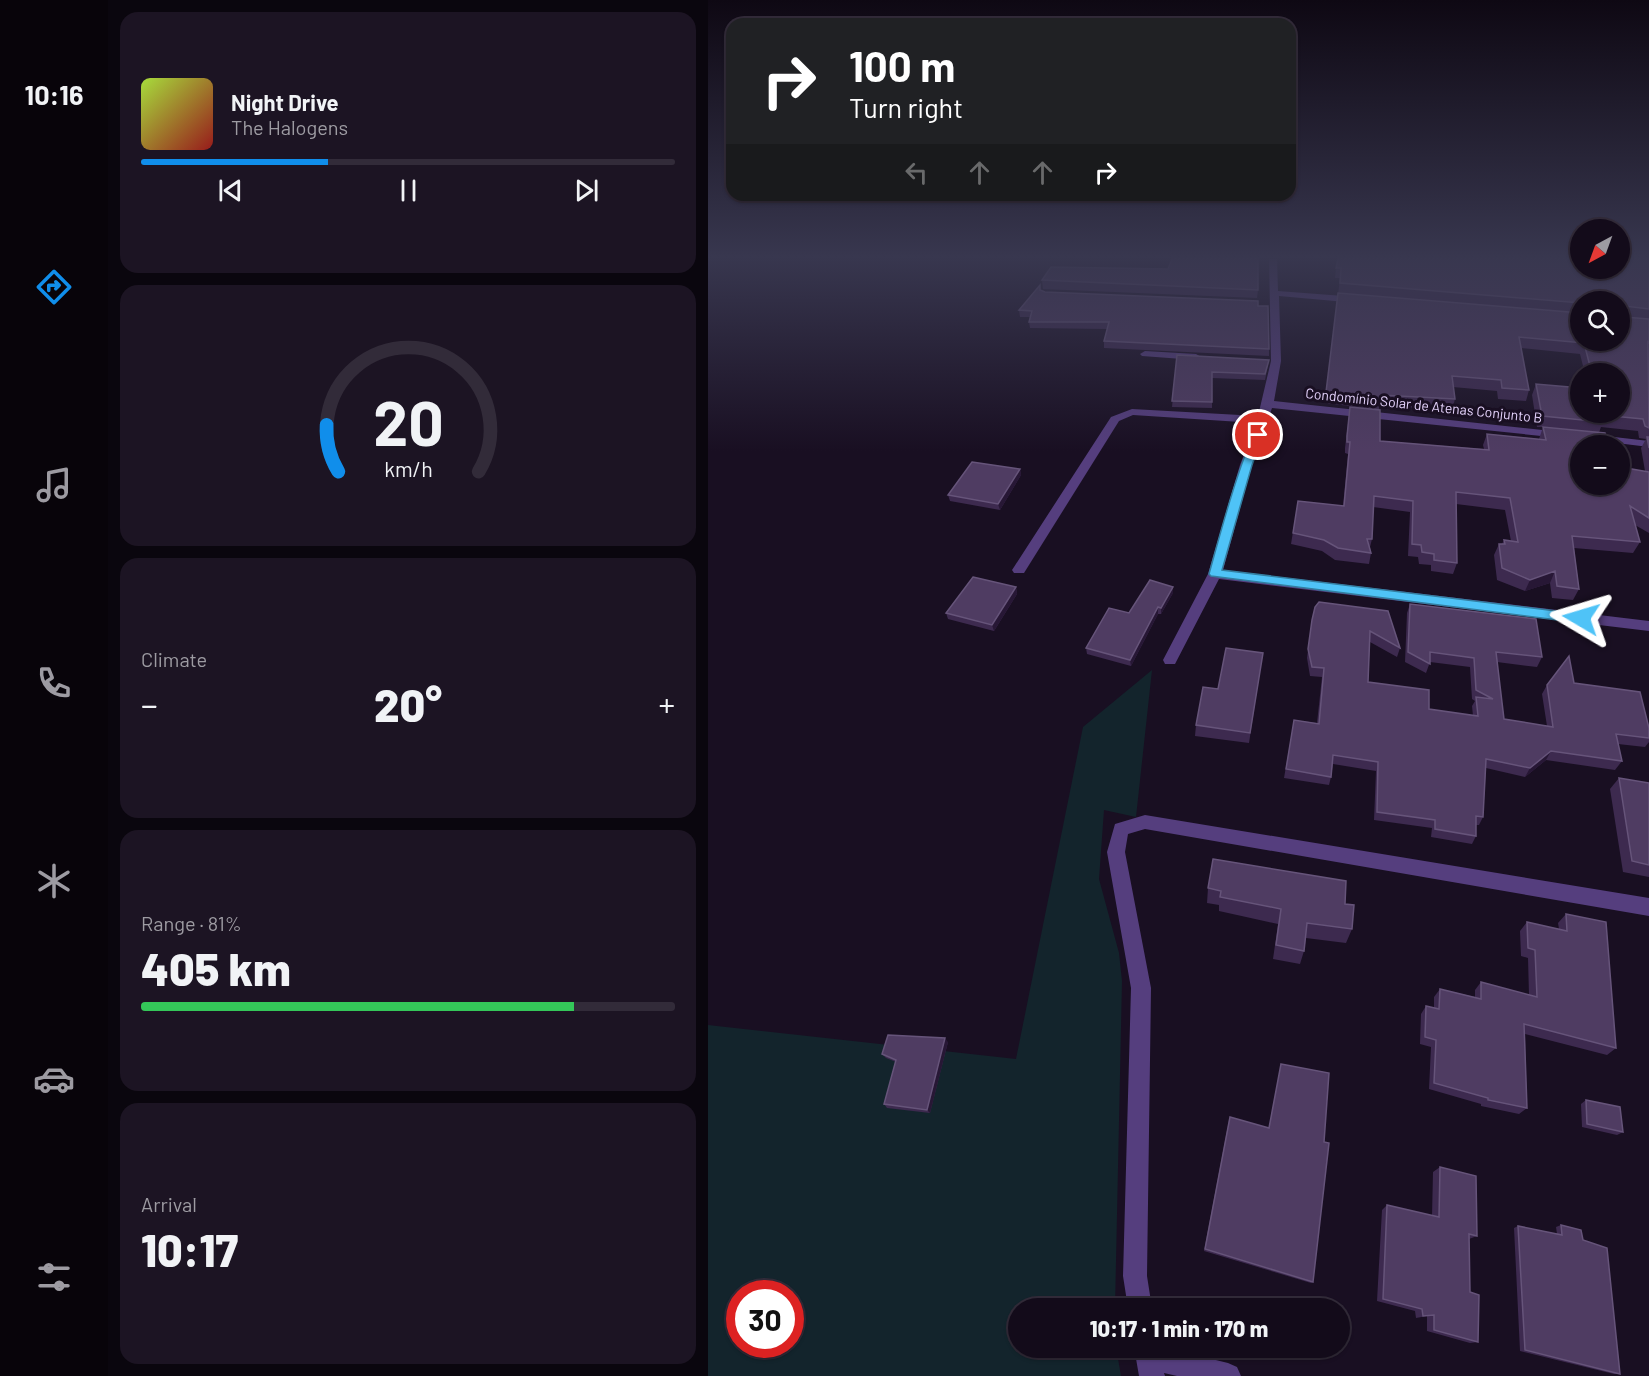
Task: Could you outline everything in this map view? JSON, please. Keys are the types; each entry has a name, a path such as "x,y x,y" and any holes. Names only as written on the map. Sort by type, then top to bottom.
{"street":[{"path":"1170,660 1215,574 1246,465 1269,404 1270,323"},
{"path":"1145,354 1204,357"},
{"name":"Condomínio Solar de Atenas Conjunto B","path":"1269,404 1649,444"},
{"path":"1019,570 1115,419 1132,412 1263,420"},
{"path":"1215,574 1649,627"},
{"path":"1138,1298 1135,1276 1141,987 1116,852 1121,829 1145,822 1649,907"},
{"path":"1149,1360 1228,1376"}],"shaded area":[{"path":"1152,670 1136,817 1104,810 1099,879 1119,953 1122,981 1115,1298 1008,1298 1008,1358 1118,1358 1121,1376 708,1376 708,1025 1016,1059 1083,727"}],"building":[{"path":"1109,323 1268,323 1269,349 1104,341"},
{"path":"1334,323 1570,323 1570,342 1519,337 1529,390 1502,388 1501,380 1452,376 1455,399 1381,395 1381,399 1326,392"},
{"path":"1630,323 1649,323 1649,428 1645,426 1643,419 1630,418 1630,363 1589,363 1586,351 1630,351"},
{"path":"1177,355 1269,360 1265,374 1212,372 1212,402 1172,401"},
{"path":"1536,384 1570,387 1570,419 1542,416"},
{"path":"1350,407 1380,410 1380,441 1489,450 1487,434 1546,440 1543,427 1605,433 1605,435 1570,435 1570,495 1630,495 1630,469 1649,472 1649,518 1630,506 1640,542 1572,536 1579,589 1557,586 1555,571 1530,580 1502,568 1499,544 1505,544 1504,540 1518,542 1510,498 1456,492 1457,563 1434,560 1434,554 1422,552 1421,545 1412,544 1413,501 1374,496 1372,539 1367,539 1371,553 1338,548 1324,540 1293,533 1298,501 1344,506 1350,442 1347,442"},
{"path":"972,462 1020,469 998,504 948,495"},
{"path":"973,577 1016,587 992,625 946,613"},
{"path":"1150,580 1173,587 1161,608 1158,607 1130,660 1086,648 1109,608 1129,613"},
{"path":"1319,602 1388,611 1400,648 1370,631 1368,682 1429,690 1429,709 1478,716 1476,697 1493,699 1476,690 1474,658 1430,652 1430,664 1408,652 1410,604 1536,619 1542,657 1496,652 1504,719 1553,727 1547,685 1569,656 1574,683 1640,692 1649,728 1649,738 1616,734 1622,761 1551,751 1530,768 1486,759 1483,817 1476,816 1476,836 1435,829 1435,820 1377,812 1378,762 1333,755 1331,777 1286,769 1294,720 1319,724 1324,668 1312,667 1308,649 1315,607"},
{"path":"1226,648 1263,653 1250,733 1196,725 1203,687 1218,689"},
{"path":"1619,778 1649,783 1649,865 1632,861"},
{"path":"1213,859 1346,881 1345,904 1354,905 1352,929 1307,923 1304,951 1276,945 1281,909 1220,897 1221,891 1208,888"},
{"path":"1566,914 1606,922 1616,1048 1524,1024 1527,1108 1488,1100 1488,1098 1434,1083 1436,1040 1425,1037 1426,1006 1439,1009 1440,989 1481,999 1481,982 1537,997 1535,950 1528,948 1527,922 1567,931"},
{"path":"888,1035 945,1038 927,1110 884,1104 896,1060 882,1054"},
{"path":"1281,1064 1329,1073 1324,1142 1329,1143 1313,1282 1205,1249 1230,1117 1269,1128"},
{"path":"1586,1100 1620,1107 1623,1132 1587,1124"},
{"path":"1440,1167 1476,1176 1477,1236 1469,1234 1470,1292 1479,1295 1478,1342 1434,1330 1434,1315 1423,1316 1422,1309 1383,1299 1387,1205 1439,1217"},
{"path":"1561,1225 1581,1230 1583,1240 1607,1248 1620,1374 1525,1350 1518,1226 1562,1235"}],"route":[{"path":"1258,435 1246,465 1215,574 1581,618"}]}
